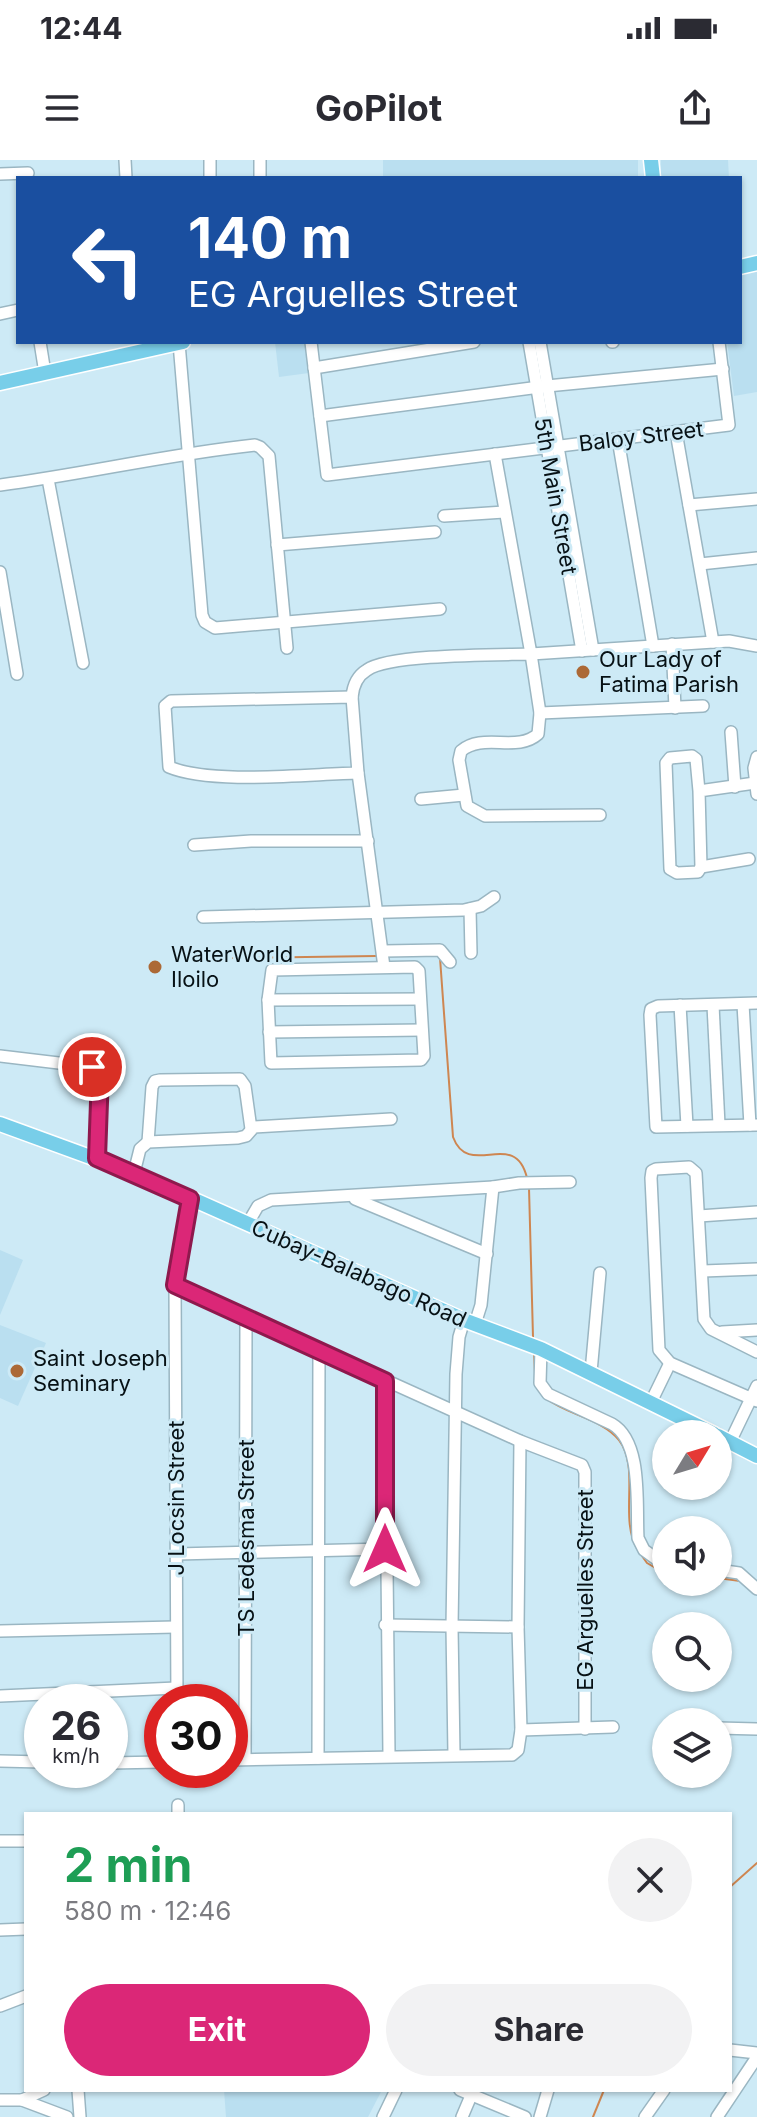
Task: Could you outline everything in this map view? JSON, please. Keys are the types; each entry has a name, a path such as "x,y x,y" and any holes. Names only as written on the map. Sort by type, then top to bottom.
{"main road":[{"path":"0,383 172,344"},
{"name":"Cubay-Balabago Road","path":"0,1124 134,1173 469,1322 533,1346 687,1420"},
{"name":"Cubay-Balabago Road","path":"732,1443 757,1456"}],"street":[{"path":"0,174 28,170"},
{"path":"40,344 45,373"},
{"path":"181,344 205,622 215,628 440,609"},
{"path":"311,344 320,416 541,387 723,369"},
{"path":"314,368 462,344"},
{"name":"5th Main Street","path":"530,344 553,446 588,650"},
{"name":"5th Main Street","path":"540,344 541,387"},
{"name":"Baloy Street","path":"320,416 327,475 729,425 719,344"},
{"path":"676,432 713,642"},
{"path":"618,439 653,646"},
{"path":"0,485 189,452 255,445 265,450 269,456 287,648"},
{"path":"495,454 540,713 538,734 534,738 473,743 461,751 459,760 464,795 469,809 485,816 600,815"},
{"path":"48,479 83,663"},
{"path":"689,505 757,499"},
{"path":"444,516 504,512"},
{"path":"277,545 435,532"},
{"path":"700,564 757,558"},
{"path":"0,572 17,674"},
{"path":"384,958 358,773 352,697 356,681 365,671 388,661 729,641 754,645 757,630"},
{"path":"672,644 675,708"},
{"path":"352,697 171,701 165,706 169,767 195,774 234,776 358,773"},
{"path":"540,713 703,706"},
{"path":"731,732 735,787"},
{"path":"692,756 696,759 699,791 701,867 698,872 677,873 670,869 666,763 670,758 692,756"},
{"path":"699,791 756,788 757,757"},
{"path":"421,799 464,795"},
{"path":"194,845 251,841 368,841"},
{"path":"701,867 749,859"},
{"path":"203,917 470,909 494,897"},
{"path":"470,909 471,953"},
{"path":"384,958 418,969 424,1056 415,1062 271,1063 268,1000 270,973 275,969 440,950 450,962"},
{"path":"268,1000 420,999"},
{"path":"743,1004 753,1125 659,1128 654,1121 650,1011 655,1007 680,1005 757,1003"},
{"path":"680,1005 687,1126"},
{"path":"713,1005 719,1125"},
{"path":"253,1018 268,1019"},
{"path":"269,1032 422,1030"},
{"path":"0,1056 92,1067 98,1071 97,1158"},
{"path":"134,1173 140,1149 148,1142 246,1136 251,1129 245,1086 240,1079 155,1081 148,1142"},
{"path":"251,1129 391,1119"},
{"path":"732,1423 755,1395 670,1363 661,1356 652,1171 661,1168 693,1169 697,1178 704,1319 718,1332 757,1352"},
{"path":"248,1223 258,1206 271,1200 570,1182"},
{"path":"454,1755 452,1627 459,1337 481,1305 493,1187"},
{"path":"350,1197 487,1254"},
{"name":"J Locsin Street","path":"176,1684 175,1285 190,1199"},
{"path":"699,1216 757,1212"},
{"path":"703,1271 757,1269"},
{"path":"591,1372 600,1273"},
{"name":"EG Arguelles Street","path":"175,1285 520,1441 582,1465 585,1729"},
{"name":"TS Ledesma Street","path":"245,1684 246,1317"},
{"path":"718,1332 757,1330"},
{"path":"533,1346 540,1383 548,1394 620,1429 628,1440 634,1455 638,1538 644,1550 652,1556"},
{"path":"318,1758 319,1351"},
{"path":"651,1402 670,1363"},
{"path":"385,1381 385,1625 389,1755"},
{"path":"248,1759 512,1755 519,1747 520,1441"},
{"path":"177,1554 385,1549"},
{"path":"732,1572 739,1573 757,1589"},
{"path":"385,1625 518,1627"},
{"path":"0,1631 175,1627"},
{"path":"0,1696 144,1689"},
{"path":"521,1730 613,1727"},
{"path":"732,1728 757,1729"},
{"path":"0,1761 24,1762"},
{"path":"0,1841 24,1841"},
{"path":"0,1930 24,1929"},
{"path":"0,2006 24,1997"},
{"path":"717,2117 757,2055 732,2050"},
{"path":"22,2100 40,2092"},
{"path":"78,2092 80,2117"},
{"path":"383,2117 395,2092"},
{"path":"462,2117 468,2092 525,2117"},
{"path":"540,2117 547,2092"},
{"path":"645,2117 663,2092"},
{"path":"0,2100 22,2100 67,2117"}],"shaded area":[{"path":"383,160 638,160 638,176 383,176"},
{"path":"661,160 728,160 729,176 661,176"},
{"path":"757,270 757,392 734,396 727,344 742,344 742,273"},
{"path":"275,344 305,344 309,373 279,377"},
{"name":"Saint Joseph Seminary","path":"0,1250 23,1260 0,1315"},
{"name":"Saint Joseph Seminary","path":"0,1325 46,1343 18,1406 0,1398"},
{"path":"224,2092 381,2092 368,2117 226,2117"}],"waterway":[{"path":"233,958 376,956"},
{"path":"440,958 453,1137 460,1149 470,1154 513,1156 521,1163 527,1178"},
{"path":"529,1188 533,1337"},
{"path":"534,1352 535,1373"},
{"path":"547,1399 604,1427 619,1440 628,1465 630,1524 638,1550"},
{"path":"642,1556 652,1566"},
{"path":"732,1580 740,1581"},
{"path":"732,1885 757,1863"},
{"path":"593,2117 603,2092"}],"place":[{"name":"Our Lady of Fatima Parish","path":"583,672"},
{"name":"WaterWorld Iloilo","path":"155,967"},
{"name":"Saint Joseph Seminary","path":"17,1371"}],"route":[{"path":"92,1067 100,1074 97,1158 190,1199 175,1285 385,1381 385,1549"}]}
